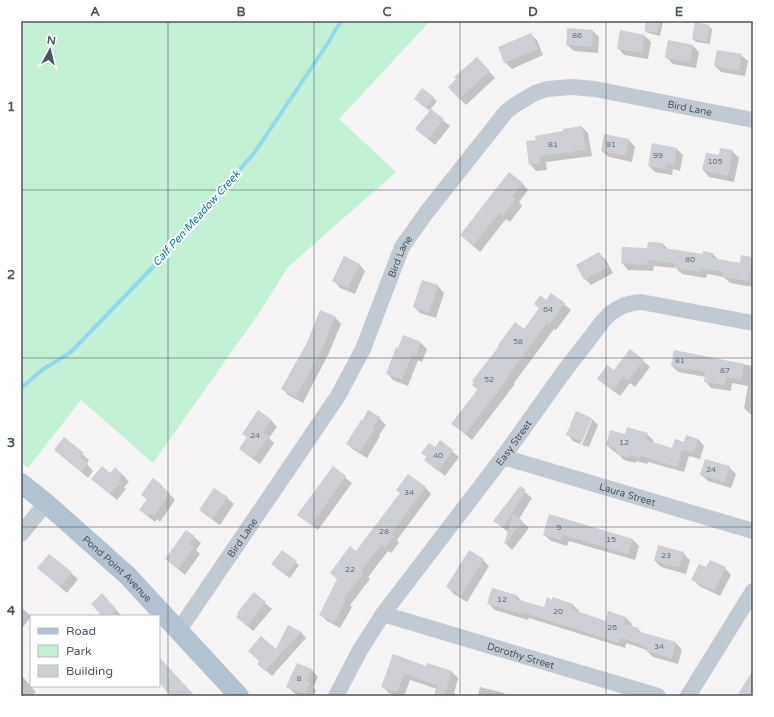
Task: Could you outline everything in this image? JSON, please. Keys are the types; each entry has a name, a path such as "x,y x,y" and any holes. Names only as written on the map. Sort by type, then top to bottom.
{"main road":[{"name":"Pond Point Avenue","path":"21,483 46,503 128,576 239,696"}],"street":[{"name":"Bird Lane","path":"179,630 338,396 363,349 402,248 426,213 506,112 524,99 535,94 551,88 572,87 753,120"},
{"name":"Easy Street","path":"336,696 360,650 383,614 503,457 603,321 615,309 633,302 641,302 753,323"},
{"name":"Laura Street","path":"503,457 753,531"},
{"path":"21,534 46,503"},
{"path":"688,696 753,591"},
{"name":"Dorothy Street","path":"383,614 658,696"}],"green space":[{"path":"21,21 430,21 339,119 396,172 288,267 259,313 153,463 81,400 28,468 21,462"}],"building":[{"path":"646,21 660,21 657,33 644,31"},
{"path":"695,22 710,25 707,42 692,39"},
{"path":"567,28 593,30 592,47 566,45"},
{"path":"620,30 645,35 642,53 617,49"},
{"path":"531,33 538,49 504,63 498,47"},
{"path":"668,40 693,45 690,62 665,58"},
{"path":"717,50 742,54 739,71 714,66"},
{"path":"477,57 490,71 459,99 448,87 456,79 454,77"},
{"path":"422,88 434,97 426,108 414,99"},
{"path":"431,109 444,119 428,139 415,129"},
{"path":"582,126 586,150 540,156 541,163 529,165 526,141 536,140 535,136"},
{"path":"604,134 629,139 626,156 601,151"},
{"path":"652,143 677,148 674,165 666,163 665,169 648,166"},
{"path":"720,148 733,150 728,176 702,170 706,153 719,155"},
{"path":"509,172 523,183 512,196 516,198 503,216 499,213 473,246 460,235"},
{"path":"648,242 663,243 663,248 703,254 703,251 713,253 712,258 740,263 741,255 752,257 748,281 722,277 723,272 701,268 700,272 674,268 675,263 648,260 647,265 621,263 622,247 647,248"},
{"path":"599,252 608,267 584,280 576,265"},
{"path":"344,256 360,264 348,288 332,281"},
{"path":"422,280 438,285 429,313 413,307"},
{"path":"551,293 565,303 549,325 547,323 508,376 509,377 465,434 451,424 478,389 472,385 474,382 472,381 499,346 498,345 515,322 524,329 539,308 534,304 540,295 546,300"},
{"path":"320,310 335,316 323,347 296,397 281,389 307,343"},
{"path":"403,335 421,342 416,356 412,354 402,380 386,374 396,347 398,348"},
{"path":"630,349 644,360 628,381 623,377 613,391 597,379 607,365 614,370"},
{"path":"674,350 744,364 741,380 726,377 725,385 704,382 705,372 671,366"},
{"path":"258,410 271,419 263,432 269,436 253,458 239,449 247,437 242,434"},
{"path":"368,410 380,417 373,428 375,429 360,452 346,444"},
{"path":"576,411 592,418 582,442 566,435"},
{"path":"627,427 648,433 646,440 672,448 675,439 684,442 686,435 698,439 694,453 682,450 677,467 641,456 641,458 630,455 629,458 616,454 617,449 606,445 610,430 625,434"},
{"path":"64,437 84,453 80,457 88,463 81,472 54,450"},
{"path":"440,440 453,450 438,471 424,460 427,457 421,453 429,443 435,447"},
{"path":"705,459 730,466 725,482 700,475"},
{"path":"102,466 110,473 115,467 123,475 118,480 121,482 110,494 91,479"},
{"path":"333,466 346,476 311,525 297,515"},
{"path":"408,474 426,487 391,534 394,536 385,548 381,545 362,570 364,572 344,598 346,599 334,623 319,615 337,579 330,573 350,546 356,551 400,493 396,490"},
{"path":"153,478 161,484 160,486 170,493 154,516 150,513 148,516 139,510 147,499 141,495"},
{"path":"520,486 526,490 503,528 493,521"},
{"path":"214,488 228,497 213,519 199,510"},
{"path":"513,513 523,521 504,544"},
{"path":"549,514 633,539 628,554 563,535 561,540 543,535"},
{"path":"186,530 195,536 189,544 194,547 178,569 165,559"},
{"path":"658,545 684,552 679,568 654,561"},
{"path":"282,550 297,561 286,575 271,564"},
{"path":"469,550 484,559 461,596 446,587"},
{"path":"49,554 72,572 60,587 37,568"},
{"path":"710,560 726,567 714,591 691,580 699,564 706,567"},
{"path":"492,588 517,595 516,599 544,607 547,597 551,600 553,597 573,604 571,609 606,621 608,611 626,617 624,624 639,628 637,631 676,642 672,658 646,651 647,646 620,638 618,643 522,612 522,614 487,604"},
{"path":"254,592 266,602 247,626 236,617 239,614 237,613"},
{"path":"102,593 116,609 110,615 101,615 91,604"},
{"path":"288,625 301,632 265,671 257,664 259,661 248,651 261,636 276,649"},
{"path":"393,654 426,666 427,663 452,671 444,696 434,696 437,685 404,674 397,692 381,687"},
{"path":"160,658 195,696 171,696 160,684"},
{"path":"297,663 312,669 307,681 310,683 305,693 301,693 286,687"},
{"path":"753,670 753,696 737,696"}],"waterway":[{"name":"Calf Pen Meadow Creek","path":"21,388 42,370 71,352 154,266 255,152 341,21"}]}
